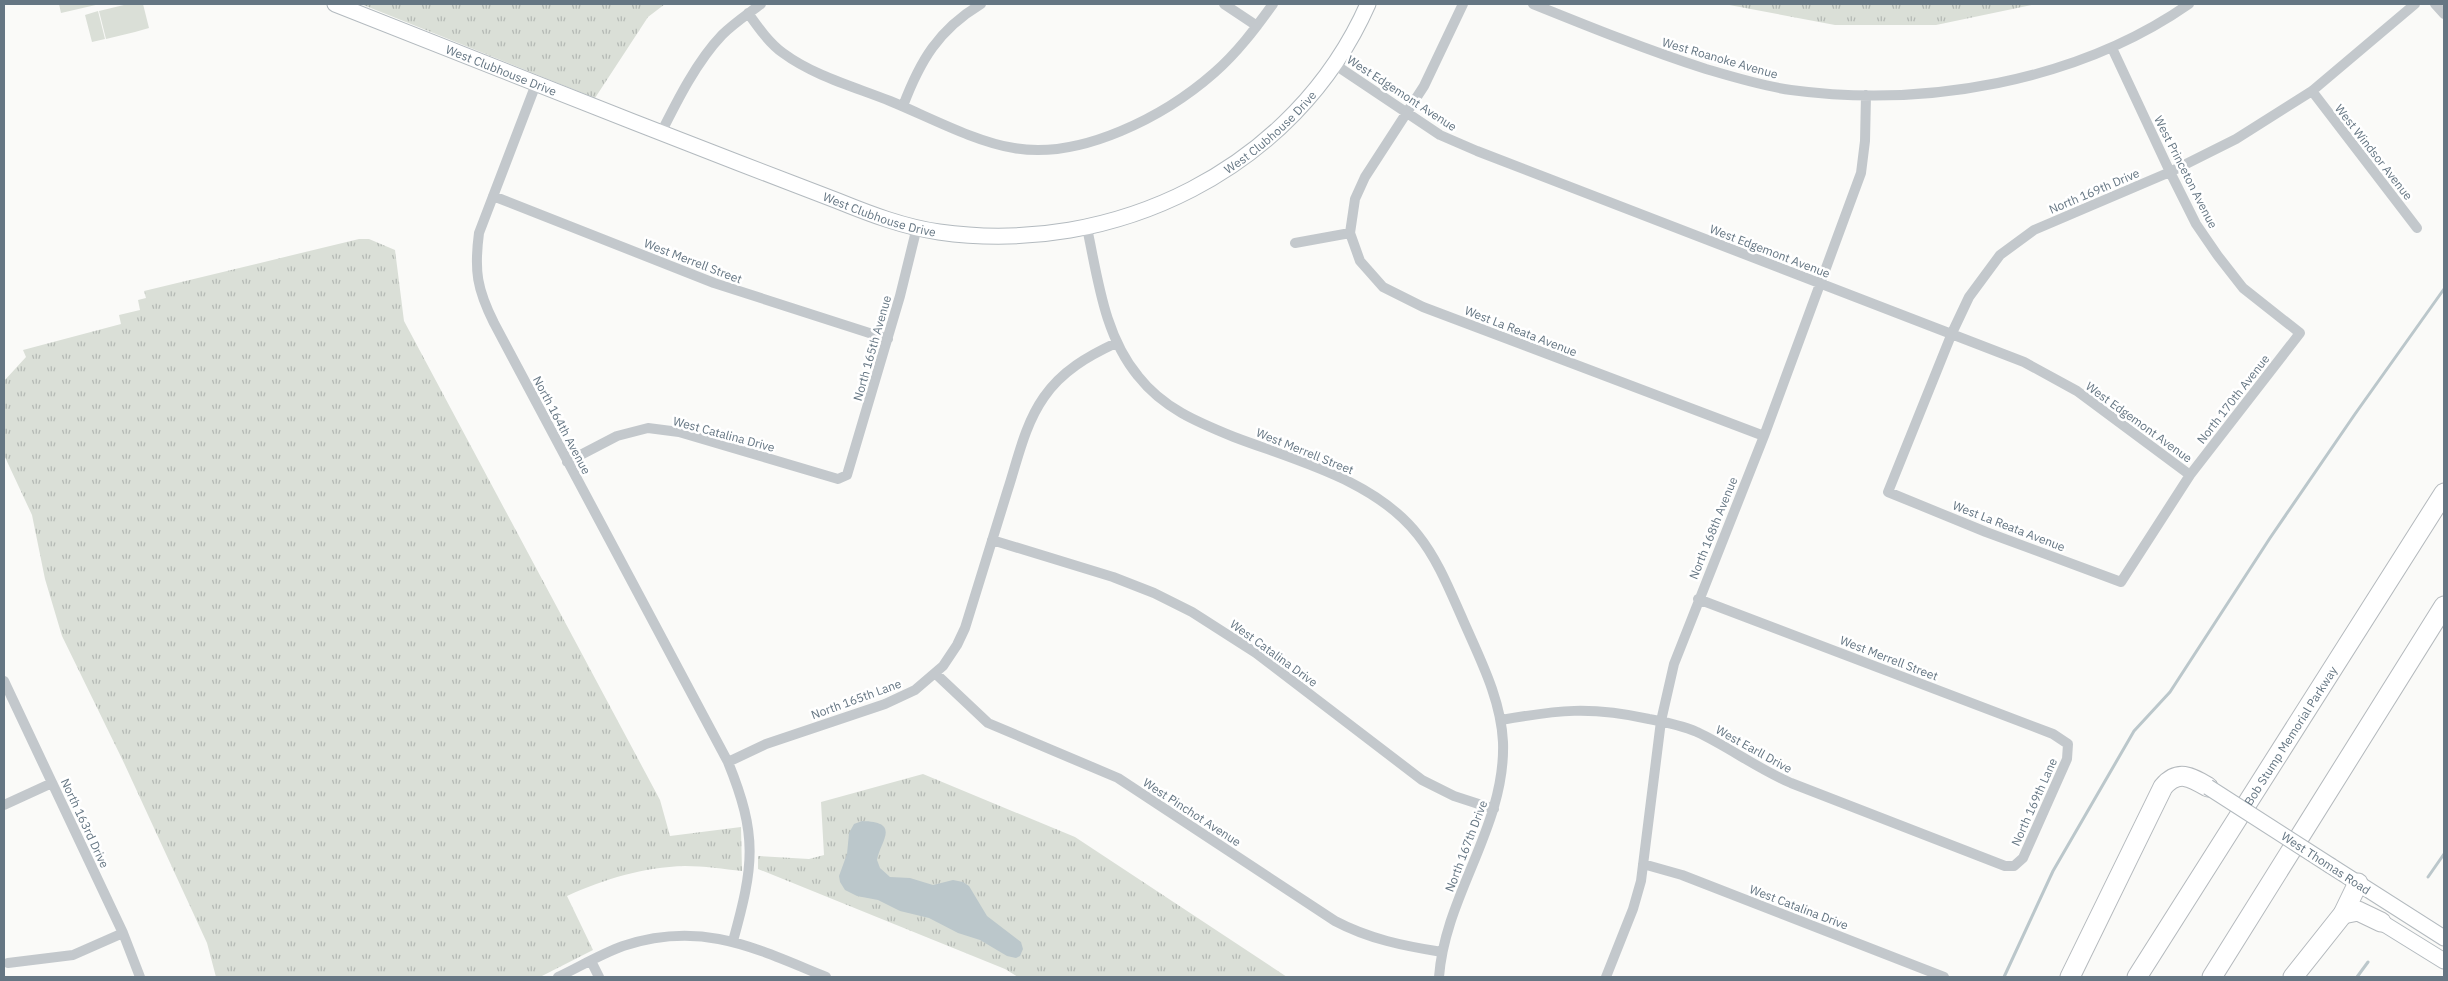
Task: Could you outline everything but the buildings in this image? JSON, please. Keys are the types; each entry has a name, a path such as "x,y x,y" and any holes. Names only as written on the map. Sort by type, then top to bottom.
{"highway":[{"name":"Bob Stump Memorial Parkway","path":"2137,977 2444,493"},
{"path":"2212,977 2444,606"},
{"path":"2070,977 2163,787 2172,778 2181,775 2191,777 2208,787"},
{"path":"2293,977 2343,914 2358,883"},
{"path":"2343,914 2358,911 2382,922"}],"street":[{"name":"West Clubhouse Drive","path":"336,4 661,133 870,213 936,232 996,237 1052,234 1087,228 1154,207 1214,178 1258,146 1320,84 1354,33 1368,4"},
{"path":"661,133 678,99 713,46 722,36 761,4"},
{"path":"903,106 920,64 929,50 952,24 981,4"},
{"path":"1224,4 1257,26"},
{"path":"748,14 772,43 796,61 996,144 1012,148 1042,150 1068,146 1119,131 1170,105 1214,73 1234,54 1273,4"},
{"path":"1295,243 1350,233 1355,199 1358,192 1405,112 1424,86 1463,4"},
{"name":"West Roanoke Avenue","path":"1533,4 1651,52 1730,76 1790,90 1866,96 1934,92 2000,83 2056,68 2112,48 2189,4"},
{"name":"North 169th Drive","path":"1888,492 1952,333 1969,297 2000,255 2034,230 2170,172 2236,139 2312,91 2415,4"},
{"path":"2435,4 2444,14"},
{"name":"West Princeton Avenue","path":"2112,48 2196,224 2243,288 2300,333"},
{"name":"West Edgemont Avenue","path":"1334,64 1440,135 1477,151 2024,362 2077,391 2190,474"},
{"name":"North 164th Avenue","path":"536,84 479,233 476,256 477,282 486,308 728,762"},
{"name":"West Windsor Avenue","path":"2312,91 2417,228"},
{"name":"North 168th Avenue","path":"1606,977 1637,895 1643,864 1660,721 1674,664 1822,284 1861,173 1865,141 1866,96"},
{"name":"West Merrell Street","path":"493,196 707,281 888,339"},
{"name":"North 165th Avenue","path":"847,475 888,339 917,228"},
{"name":"West Merrell Street","path":"1087,228 1107,316 1116,343 1130,366 1151,390 1186,416 1359,486 1397,512 1417,534 1439,568 1488,677 1500,720"},
{"name":"West La Reata Avenue","path":"1350,233 1360,261 1384,287 1423,307 1764,436"},
{"name":"North 170th Avenue","path":"2121,582 2190,474 2300,333"},
{"name":"North 165th Lane","path":"728,762 766,744 903,697 936,674 951,656 965,628 1029,426 1044,397 1075,365 1116,343"},
{"name":"West Catalina Drive","path":"567,462 617,436 648,428 679,432 838,480 847,475"},
{"name":"West La Reata Avenue","path":"1888,492 1986,532 2121,582"},
{"name":"West Catalina Drive","path":"992,540 1113,577 1154,593 1192,612 1256,653 1422,780 1454,796 1494,809"},
{"name":"West Merrell Street","path":"1698,599 2053,734 2068,744"},
{"name":"West Pinchot Avenue","path":"936,674 988,723 1118,778 1335,921 1352,930 1387,942 1442,952"},
{"name":"North 163rd Drive","path":"4,681 123,933 140,977"},
{"name":"West Earll Drive","path":"1500,720 1582,709 1607,711 1660,721 1696,732 1766,772 1799,786 2005,866 2014,866"},
{"name":"North 167th Drive","path":"1439,977 1442,952 1494,809 1503,762 1500,720"},
{"name":"North 169th Lane","path":"2014,866 2023,858 2068,760 2068,744"},
{"path":"728,762 744,806 751,850 747,889 733,941"},
{"path":"4,806 52,783"},
{"name":"West Thomas Road","path":"2208,787 2444,938"},
{"name":"West Catalina Drive","path":"1643,864 1682,875 1944,977"},
{"path":"2382,922 2444,961"},
{"path":"8,963 73,955 123,933"},
{"path":"558,977 621,947 666,937 696,936 733,941 826,977"},
{"path":"591,961 599,977"}],"green space":[{"path":"59,4 100,4 61,13"},
{"path":"128,4 143,4 149,28 135,32"},
{"path":"128,4 135,32 106,39 99,11"},
{"path":"361,4 665,4 648,17 595,98"},
{"path":"1724,4 2036,4 1936,25 1835,25"},
{"path":"98,11 105,39 92,42 85,15"},
{"path":"359,239 369,239 395,250 404,321 660,800 670,836 741,827 742,871 692,866 639,871 610,879 567,896 593,950 540,977 216,977 207,943 124,763 62,636 45,579 32,515 4,455 4,381 26,357 23,350 121,324 119,315 140,310 138,300 146,298 144,291"},
{"path":"923,774 1075,837 1287,977 1018,977 1005,969 758,869 758,856 809,859 824,855 821,802"}],"shaded area":[{"path":"862,821 874,822 882,825 885,829 886,834 877,860 880,868 890,877 910,878 933,885 953,880 963,882 969,886 987,916 1021,942 1023,949 1020,956 1016,958 1007,956 980,940 958,933 929,918 900,911 878,900 857,896 845,890 839,876 847,854 849,833 854,824"}],"waterway":[{"path":"2004,977 2053,871 2134,731 2170,692 2270,538 2444,289"},
{"path":"2428,877 2444,854"},
{"path":"2357,977 2368,962"}]}
